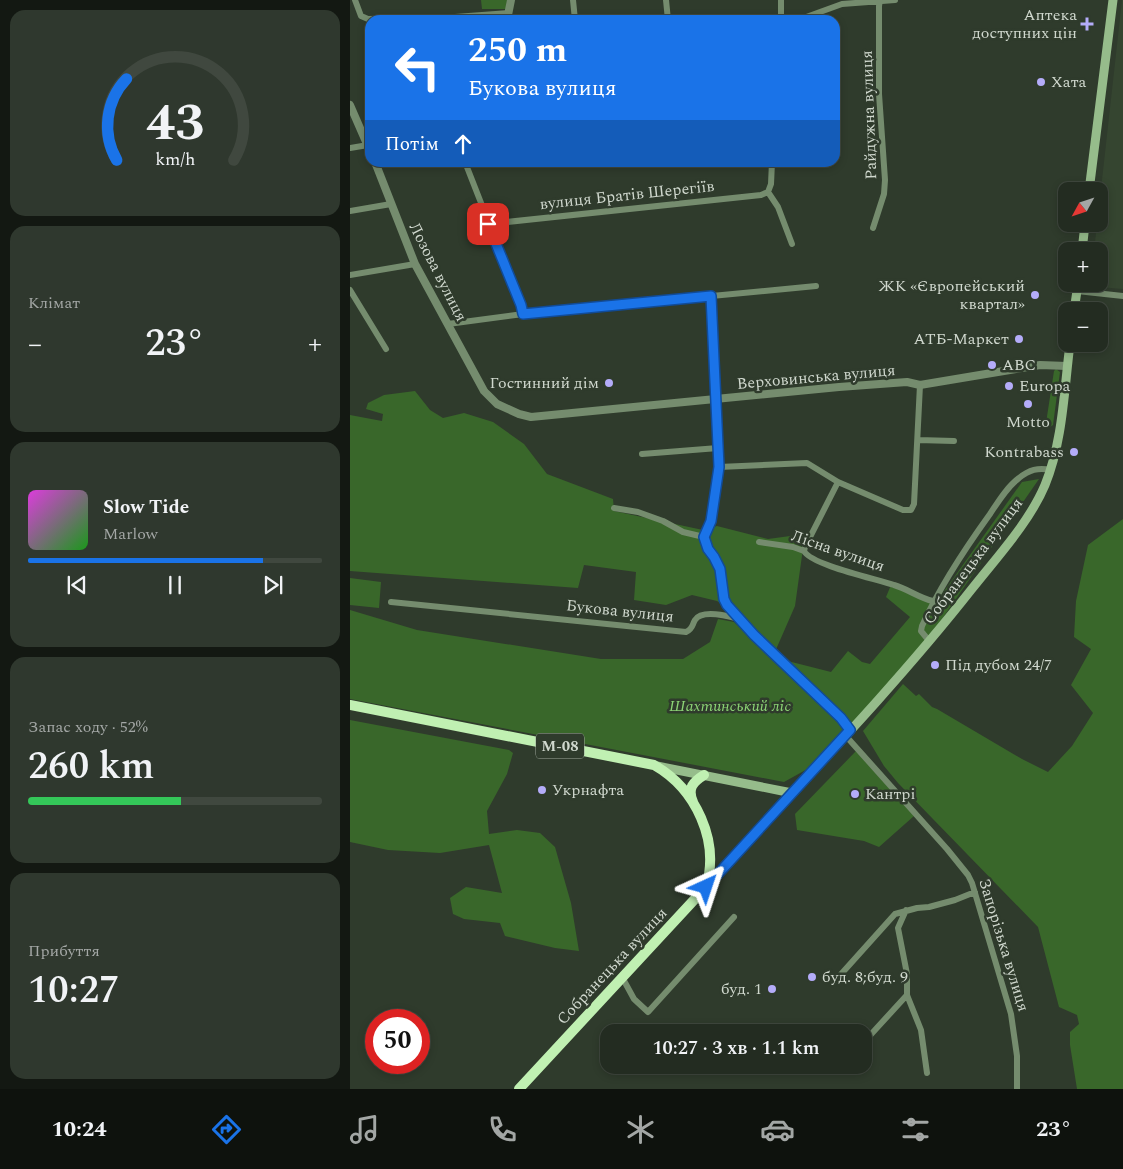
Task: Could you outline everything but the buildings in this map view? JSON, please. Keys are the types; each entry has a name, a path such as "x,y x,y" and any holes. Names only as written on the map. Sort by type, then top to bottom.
{"highway":[{"name":"М-08","path":"350,706 654,765 670,776 695,807 706,830 710,849 710,875 706,887"},
{"path":"695,807 690,795 691,788 694,782 704,775"},
{"name":"Собранецька вулиця","path":"518,1089 706,887"}],"main road":[{"path":"1090,182 1113,0"},
{"name":"Собранецька вулиця","path":"706,887 930,642 1025,521 1038,499 1051,470 1061,420 1069,352"},
{"path":"654,765 792,793"}],"street":[{"path":"355,0 361,16 365,18"},
{"path":"508,15 511,0"},
{"path":"573,0 574,15"},
{"path":"666,0 668,15"},
{"path":"781,0 781,15"},
{"name":"Райдужна вулиця","path":"873,228 879,214 886,180 879,94 880,0"},
{"path":"812,15 842,4 896,0"},
{"path":"350,105 365,138"},
{"path":"350,148 365,147"},
{"name":"Лозова вулиця","path":"376,167 415,264 470,365"},
{"path":"466,167 523,314"},
{"path":"772,167 771,184 768,192 778,207 792,244"},
{"name":"вулиця Братів Шерегіїв","path":"488,224 761,195 768,192"},
{"path":"350,211 391,204"},
{"path":"350,276 415,264"},
{"path":"448,324 523,314 816,286"},
{"path":"350,290 386,349"},
{"path":"1103,292 1123,296"},
{"path":"711,296 719,467 712,516 704,537 708,549 720,569 724,599 739,619"},
{"name":"Верховинська вулиця","path":"470,365 484,391 490,398 508,410 527,417 901,382 920,385 1040,365 1068,366"},
{"path":"719,467 807,464 838,482 903,510 910,510 914,504 920,385"},
{"path":"918,440 954,441"},
{"path":"642,454 718,448"},
{"name":"Собранецька вулиця","path":"930,642 921,631 922,626 933,601 968,544 1013,483 1038,468 1051,470"},
{"path":"804,551 838,482"},
{"path":"614,508 638,512 663,521 683,532 704,537"},
{"name":"Лісна вулиця","path":"759,542 793,547 804,551 816,560 893,584 924,599 933,601"},
{"name":"Букова вулиця","path":"391,602 686,632 692,629 697,617 701,615 722,614 739,619 841,718 848,733"},
{"path":"722,614 727,605"},
{"name":"Запорізька вулиця","path":"848,733 968,875 975,892 1012,1014 1017,1056 1017,1089"},
{"path":"834,982 895,914 955,900 975,892"},
{"path":"906,910 898,928 906,974 907,995 921,1030 927,1073"},
{"path":"622,978 634,999 648,1012 734,916"},
{"path":"872,1033 907,995"}],"shaded area":[{"path":"1123,0 1123,289 1108,288 1108,242 1095,242 1096,232 1108,232 1108,182 1102,182"}],"green space":[{"path":"481,0 507,0 506,9 482,9"},
{"path":"1056,369 1060,372 1053,425 1050,427 1046,423 1054,371"},
{"name":"Шахтинський ліс","path":"415,391 430,410 443,418 464,413 493,422 524,444 547,474 613,499 614,511 703,530 717,526 768,539 805,534 795,606 774,654 741,618 717,601 692,595 666,605 634,600 636,572 584,565 578,588 350,571 350,415 382,421 383,414 366,409 368,403 384,395"},
{"name":"Шахтинський ліс","path":"1039,479 933,632 811,767 784,782 350,699 350,610 417,630 601,659 683,659 710,642 718,619 734,622 772,657 831,672 848,651 862,662 870,664 910,617 886,597 891,585 935,604 1022,482"},
{"path":"1123,519 1123,1089 1077,1089 1070,1045 1070,1032 1079,1024 1077,1015 1059,1007 1038,927 898,783 884,766 863,731 903,684 916,696 919,694 932,707 1048,772 1072,746 1093,713 1071,685 1091,649 1074,637 1076,601 1088,545"},
{"path":"350,578 381,582 379,608 350,605"},
{"path":"350,720 509,750 513,753 507,774 487,811 489,834 517,830 540,833 555,847 571,903 579,951 555,948 505,936 500,923 464,919 453,914 450,898 466,887 502,893 489,845 440,853 388,850 350,842"},
{"path":"856,751 914,816 879,847 864,841 797,830 795,814"}],"place":[{"name":"Аптека доступних цін","path":"1087,24"},
{"name":"Хата","path":"1041,82"},
{"name":"ЖК «Європейський квартал»","path":"1035,295"},
{"name":"АТБ-Маркет","path":"1019,339"},
{"name":"ABC","path":"992,365"},
{"name":"Гостинний дім","path":"609,383"},
{"name":"Europa","path":"1009,386"},
{"name":"Motto","path":"1028,404"},
{"name":"Kontrabass","path":"1074,452"},
{"name":"Під дубом 24/7","path":"935,665"},
{"name":"Укрнафта","path":"542,790"},
{"name":"Кантрі","path":"855,794"},
{"name":"буд. 8;буд. 9","path":"812,977"},
{"name":"буд. 1","path":"772,989"}],"route":[{"path":"488,224 523,314 711,296 719,467 711,521 704,537 708,549 720,569 724,599 727,605 754,635 841,718 850,730 706,887"}]}
